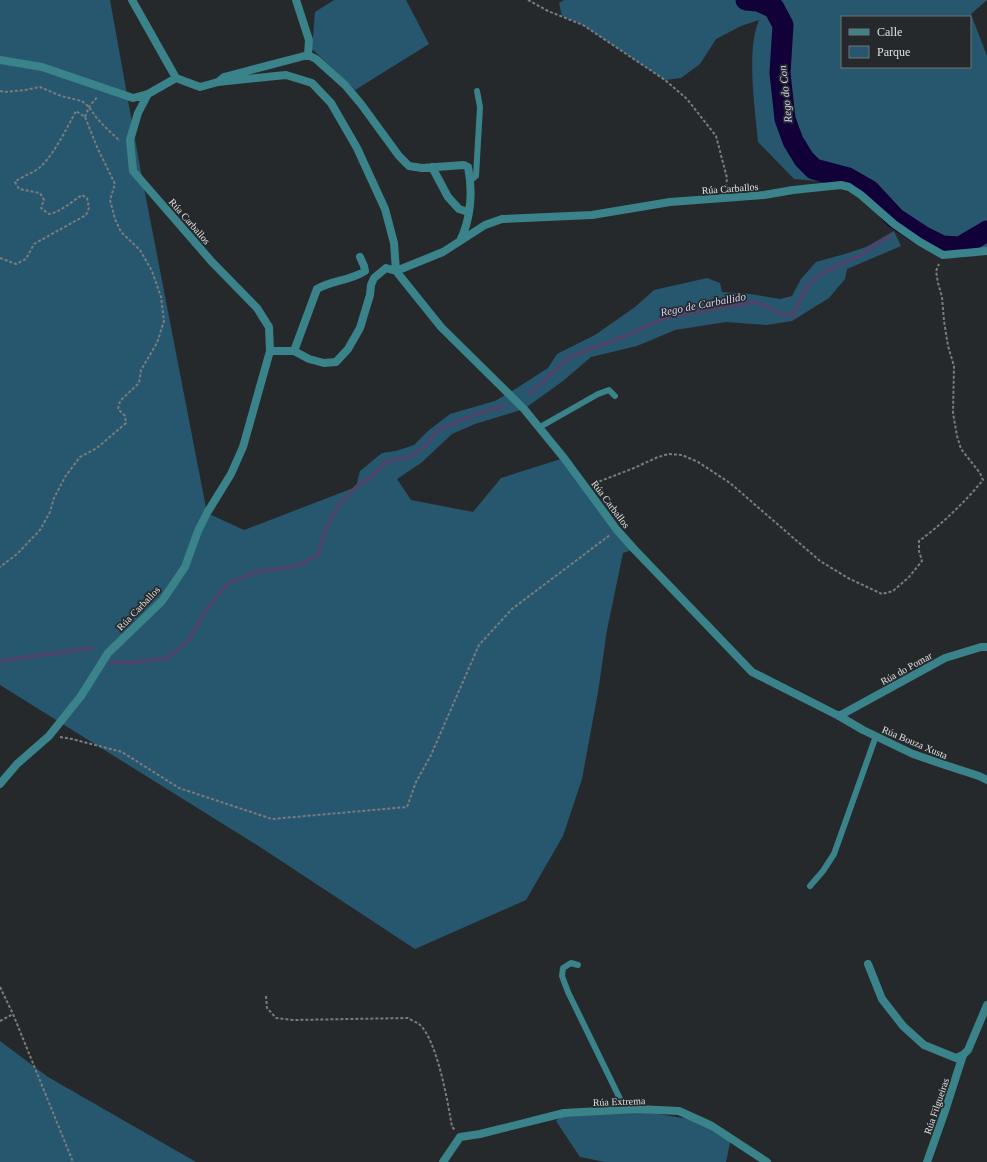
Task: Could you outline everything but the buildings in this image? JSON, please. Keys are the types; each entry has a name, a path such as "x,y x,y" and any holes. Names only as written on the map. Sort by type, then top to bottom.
{"street":[{"path":"132,0 176,78 200,87 218,82 286,75 312,83 331,103 357,148 385,209 394,243 396,271"},
{"path":"296,0 309,40 308,55"},
{"path":"218,82 224,76 308,55 316,59 345,85 361,104 399,156 409,166 422,168 464,165 468,167 471,180 470,202 464,229 459,242"},
{"path":"0,60 42,67 133,98 148,94 176,78"},
{"name":"Rúa Carballos","path":"0,784 17,764 49,736 81,696 108,653 162,602 185,567 198,531 230,474 243,447 270,351 269,327 257,308 212,262 133,171 130,140 138,113 148,94"},
{"path":"432,167 448,197 459,209 468,212"},
{"name":"Rúa Carballos","path":"396,271 444,252 485,225 502,219 592,215 670,202 764,195 793,190 841,185 849,187 869,201 894,224 920,242 943,255"},
{"path":"943,255 987,251"},
{"path":"294,351 317,288 357,276 365,271 360,257"},
{"name":"Rúa Carballos","path":"270,351 294,351 314,361 324,363 336,362 348,349 360,328 374,278 386,268 396,271 441,327 508,392 540,428 617,530 752,672 839,716"},
{"name":"Rúa do Pomar","path":"839,716 945,658 981,647 987,647"},
{"name":"Rúa Bouza Xusta","path":"839,716 913,754 987,780"},
{"path":"868,964 882,999 903,1026 924,1045 956,1058 963,1055"},
{"name":"Rúa Filgueiras","path":"927,1162 963,1055 968,1050 987,1005"},
{"name":"Rúa Extrema","path":"460,1137 480,1134 564,1114 625,1109 678,1111 712,1126 767,1162"},
{"path":"443,1162 460,1137"}],"lane":[{"path":"471,180 476,176 480,107 477,91"},
{"path":"540,428 598,394 608,390 615,396"},
{"path":"810,886 823,871 834,854 876,736"},
{"path":"578,965 571,963 563,968 562,976 568,992 625,1109"}],"path":[{"path":"528,0 548,11 583,24 664,80 687,99 716,136 727,178 725,197"},
{"path":"0,91 5,92 40,87 61,96 82,101 116,138 130,147"},
{"path":"85,117 89,107 105,88"},
{"path":"0,258 16,264 26,259 34,244 86,215 89,208 87,198 82,196 63,209 49,214 42,208 44,200 40,193 19,189 15,182 22,176 41,167 70,124 76,111 85,117 97,147 115,184 110,200 115,219 122,232 140,250 152,271 161,297 164,321 157,343 141,370 139,383 120,401 118,409 125,416 126,423 97,448 80,457 65,477 54,498 50,512 40,530 17,554 0,567"},
{"path":"588,490 598,482 658,457 669,454 682,455 698,462 730,483 820,561 848,578 882,594 893,591 909,577 922,561 919,551 919,541 973,493 983,480 980,473 961,449 957,436 953,412 954,366 948,346 942,297 936,271 943,255"},
{"path":"49,736 72,739 122,752 179,788 272,819 407,807 416,782 431,755 479,645 512,609 617,530"},
{"path":"0,988 13,1014 73,1162"},
{"path":"266,996 267,1008 276,1018 293,1020 408,1018 419,1024 431,1041 447,1094 452,1127 460,1137"},
{"path":"0,1021 13,1014"}],"green space":[{"path":"0,0 110,0 140,167 207,513 244,530 356,487 360,471 382,453 396,451 414,445 428,431 450,414 495,401 517,388 548,368 557,354 595,335 635,307 654,290 707,278 720,283 722,292 750,294 780,299 792,296 801,279 816,262 866,247 894,231 901,246 847,269 845,279 829,298 792,321 767,325 726,322 675,330 637,346 591,357 563,381 524,409 475,424 452,434 421,463 397,479 411,500 473,512 501,478 564,458 634,549 623,553 607,630 598,692 582,779 563,836 526,900 415,949 260,847 0,685"},
{"path":"334,0 406,0 429,44 355,90 312,49 315,12"},
{"path":"564,0 987,0 971,14 987,56 987,248 944,250 922,238 894,219 882,206 852,184 794,179 758,142 752,80 752,63 755,33 759,20 741,26 716,39 700,64 681,78 665,80 583,25 562,16 559,3"},
{"path":"0,1041 48,1077 196,1162 0,1162"},
{"path":"629,1109 700,1121 731,1138 726,1162 605,1162 580,1157 556,1121 564,1113"}],"waterway":[{"name":"Rego do Con","path":"746,0 758,1 774,8 783,25 780,73 785,119 793,141 804,159 814,169 848,178 869,190 895,218 924,237 942,246 960,247 987,231"},
{"name":"Rego de Carballido","path":"529,394 569,357 628,335 664,318 757,302 782,314 794,316 805,290 811,281 820,274 859,256 881,241 890,237"},
{"name":"Rego de Carballido","path":"110,662 129,663 167,658 188,641 206,610 227,584 255,572 297,566 318,555 324,533 339,504 356,487 373,475 385,462 409,457 423,448 438,430 483,412 504,406"},
{"name":"Rego de Carballido","path":"0,661 92,648"}]}
